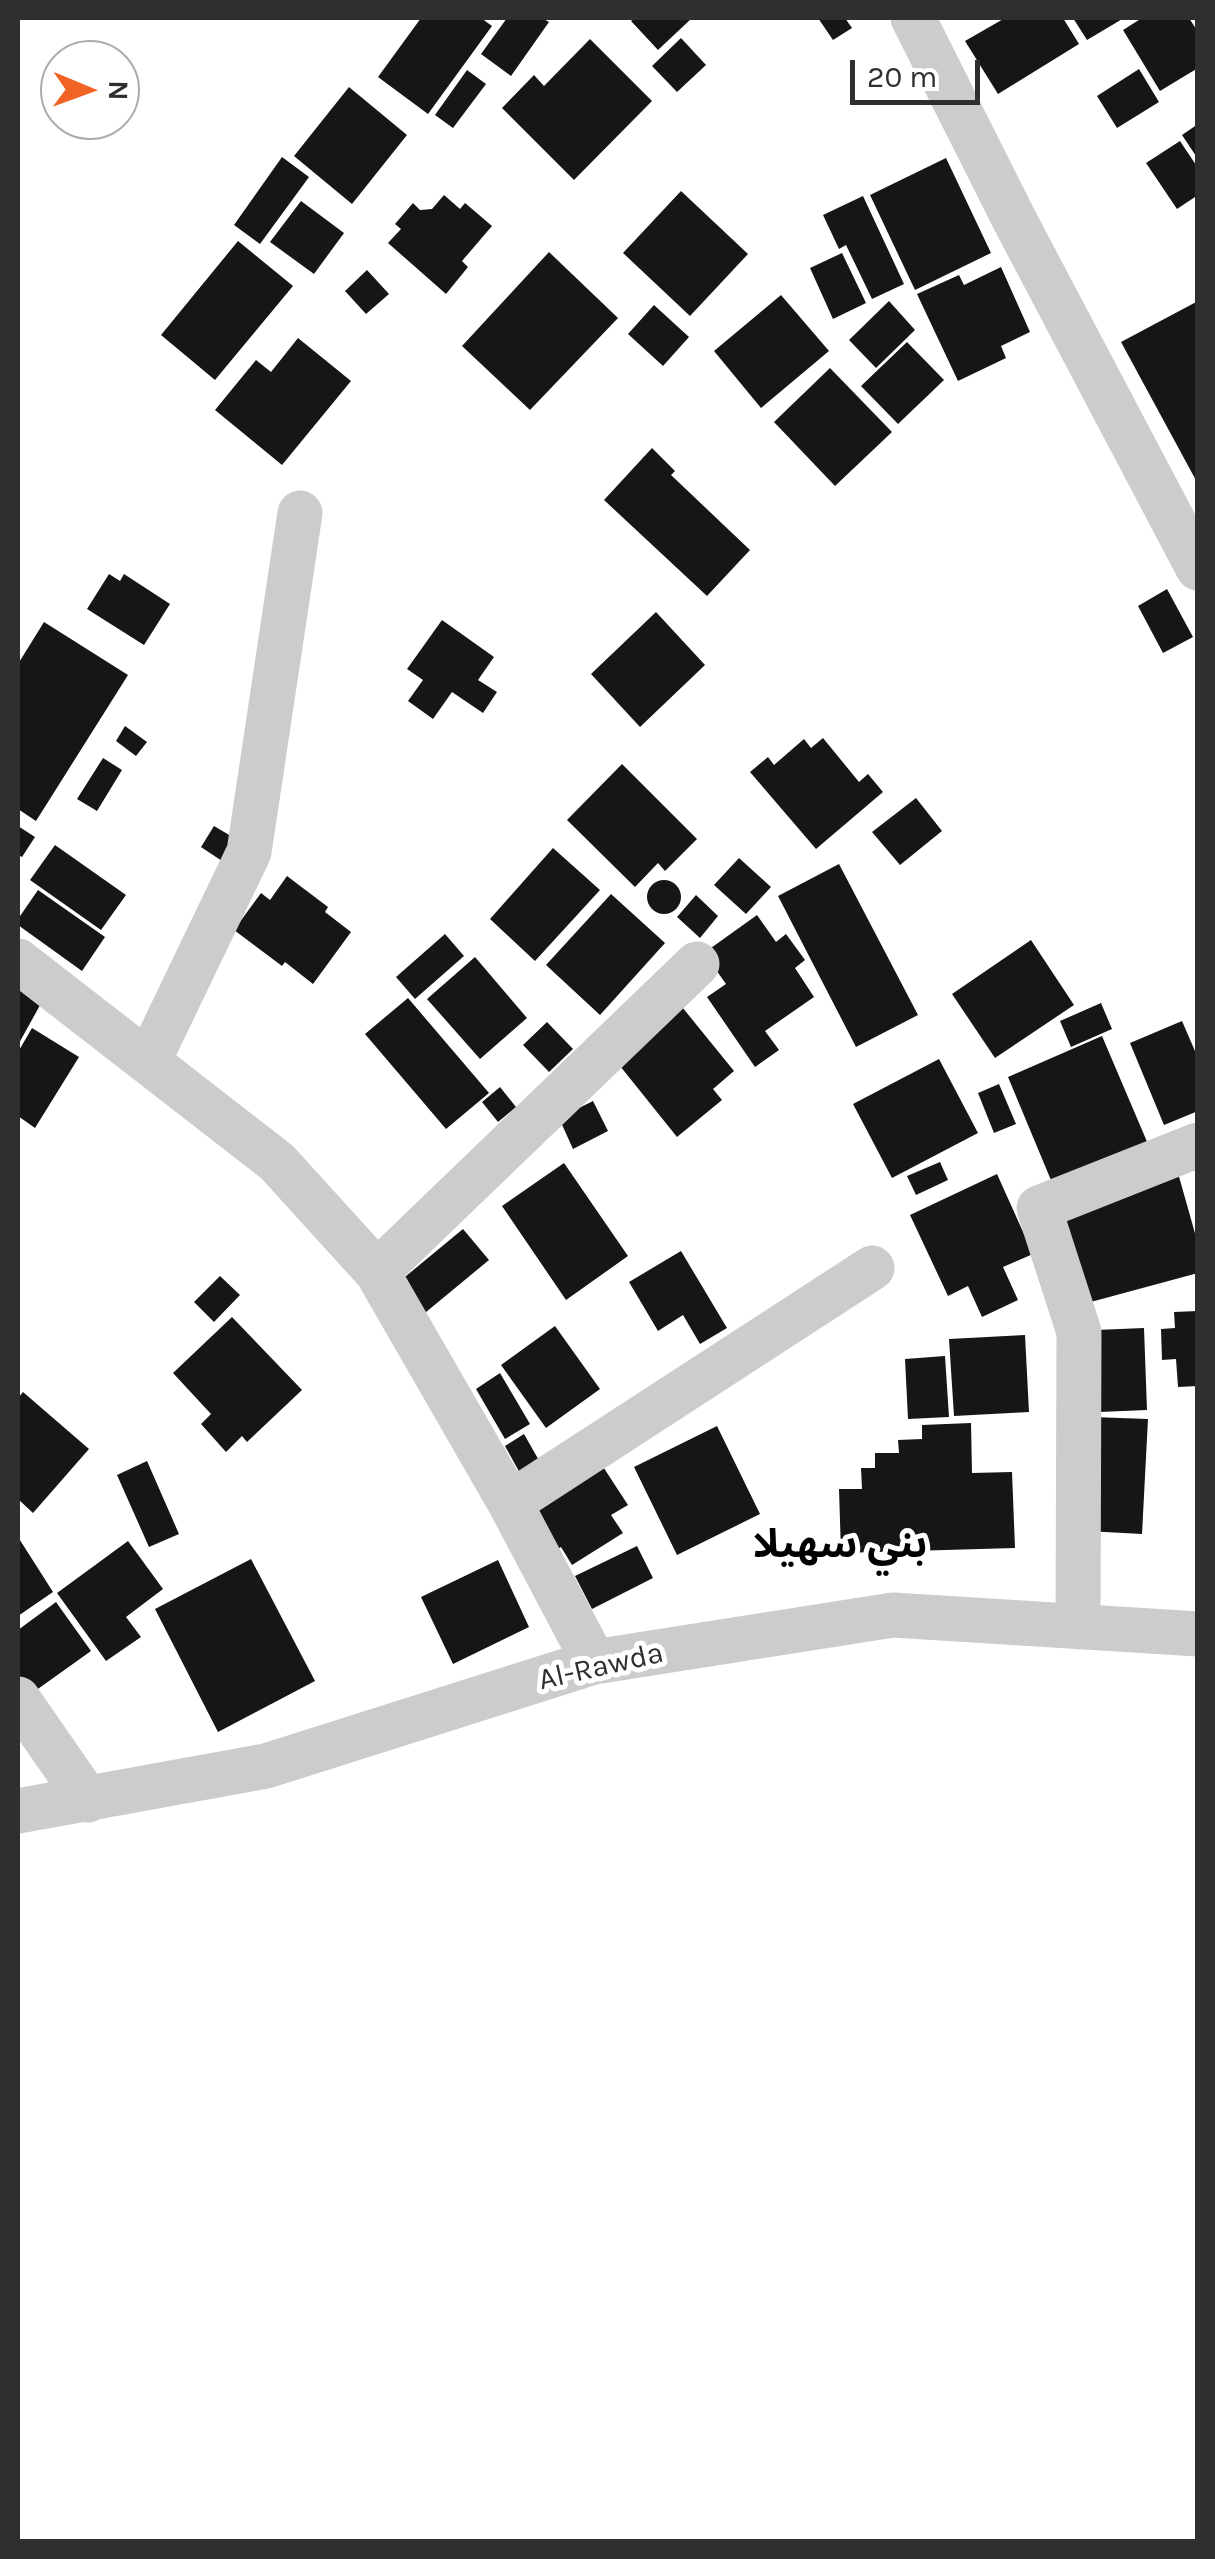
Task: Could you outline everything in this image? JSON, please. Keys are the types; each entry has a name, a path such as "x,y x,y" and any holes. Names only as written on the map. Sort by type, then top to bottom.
{"street":[{"path":"913,18 1198,568"},
{"path":"148,1062 249,852 300,513"},
{"path":"18,961 278,1162 377,1272 510,1502 594,1662"},
{"path":"377,1272 696,964"},
{"path":"1078,1627 1079,1332 1039,1208 1198,1145"},
{"path":"510,1502 872,1268"},
{"name":"Al-Rawda","path":"18,1812 266,1766 594,1662 893,1615 1198,1634"},
{"path":"18,1699 88,1800"}],"building":[{"path":"421,18 481,18 492,26 428,114 378,77"},
{"path":"507,18 542,18 549,22 511,76 481,54"},
{"path":"692,18 658,50 631,21"},
{"path":"818,18 845,18 852,28 833,40"},
{"path":"1005,18 1063,18 1079,44 998,94 965,41"},
{"path":"1073,18 1124,18 1087,40"},
{"path":"1142,18 1189,18 1198,32 1198,68 1160,91 1123,30"},
{"path":"681,38 706,65 677,92 652,66"},
{"path":"590,39 652,101 574,180 502,108 534,75 544,86"},
{"path":"1139,69 1159,102 1117,128 1097,96"},
{"path":"467,70 486,84 453,128 435,115"},
{"path":"349,87 407,135 352,204 294,156"},
{"path":"1198,124 1198,159 1182,135"},
{"path":"1180,141 1198,168 1198,195 1177,209 1146,163"},
{"path":"282,157 309,177 260,244 234,225"},
{"path":"946,158 991,253 915,290 870,195"},
{"path":"681,191 748,254 690,316 623,253"},
{"path":"444,195 460,209 465,203 492,226 462,261 468,267 446,294 388,243 401,229 395,224 413,203 420,210 432,209"},
{"path":"863,196 904,284 872,299 846,245 839,249 823,215"},
{"path":"301,201 344,233 314,274 270,242"},
{"path":"238,241 293,286 215,380 161,335"},
{"path":"549,252 618,318 530,410 462,346"},
{"path":"842,253 866,303 833,319 810,268"},
{"path":"1001,267 1030,332 1001,346 1006,358 958,381 917,294 959,275 964,285"},
{"path":"367,270 389,294 366,314 345,291"},
{"path":"781,295 829,351 761,408 714,351"},
{"path":"889,301 915,330 876,368 849,340"},
{"path":"1198,301 1198,484 1121,342"},
{"path":"654,305 689,337 663,366 628,334"},
{"path":"298,338 351,381 282,465 215,410 256,360 271,372"},
{"path":"907,342 944,380 898,424 861,386"},
{"path":"830,368 892,432 835,486 774,422"},
{"path":"652,448 675,471 671,475 750,550 707,596 604,500"},
{"path":"109,574 120,581 124,574 170,604 144,645 87,609"},
{"path":"1167,589 1193,637 1163,653 1138,606"},
{"path":"656,612 705,665 640,727 591,674"},
{"path":"442,620 494,657 478,680 497,692 483,713 452,692 433,719 408,701 423,680 407,669"},
{"path":"44,622 128,675 36,821 18,809 18,664"},
{"path":"125,726 147,742 136,756 116,741"},
{"path":"823,738 859,782 868,774 883,792 816,849 750,772 768,757 774,765 804,739 811,748"},
{"path":"103,758 122,770 97,811 77,799"},
{"path":"622,764 697,839 665,871 658,863 635,887 567,820"},
{"path":"916,798 942,831 900,865 872,832"},
{"path":"18,826 35,837 22,857 18,855"},
{"path":"214,826 236,839 222,861 201,847"},
{"path":"55,845 126,895 101,930 30,880"},
{"path":"553,848 600,890 535,961 490,919"},
{"path":"739,858 771,887 746,914 714,885"},
{"path":"839,864 918,1015 856,1047 778,896"},
{"path":"287,876 328,907 325,912 351,932 313,984 234,930 261,893 270,900"},
{"path":"664,880 676,885 681,897 676,909 664,914 652,909 647,897 652,885"},
{"path":"38,890 105,937 82,971 18,925"},
{"path":"611,894 665,943 600,1015 546,965"},
{"path":"696,895 718,916 700,938 677,917"},
{"path":"757,915 776,942 786,934 805,960 795,968 814,997 765,1031 779,1050 755,1067 707,997 726,984 704,953"},
{"path":"445,934 464,956 415,999 396,977"},
{"path":"1031,940 1074,1005 995,1058 952,994"},
{"path":"475,957 527,1018 480,1059 427,999"},
{"path":"18,984 44,998 18,1045"},
{"path":"408,998 489,1093 446,1129 365,1034"},
{"path":"678,1002 734,1071 713,1089 722,1100 677,1137 612,1056"},
{"path":"1101,1003 1112,1029 1071,1047 1060,1021"},
{"path":"1182,1021 1198,1058 1198,1111 1164,1125 1130,1043"},
{"path":"547,1022 573,1049 549,1072 523,1045"},
{"path":"32,1028 79,1057 35,1128 18,1116 18,1052"},
{"path":"1102,1036 1148,1144 1053,1185 1008,1077"},
{"path":"939,1059 978,1133 892,1178 853,1104"},
{"path":"999,1084 1016,1124 994,1133 978,1093"},
{"path":"500,1087 516,1107 498,1122 482,1102"},
{"path":"593,1101 608,1131 573,1149 559,1118"},
{"path":"940,1162 948,1180 916,1195 907,1176"},
{"path":"564,1163 628,1256 566,1300 502,1206"},
{"path":"1178,1173 1198,1244 1198,1273 1087,1303 1061,1205"},
{"path":"997,1174 1033,1254 1003,1267 1018,1300 982,1317 968,1286 948,1296 910,1215"},
{"path":"463,1229 489,1260 420,1317 394,1286"},
{"path":"681,1251 727,1328 700,1344 683,1315 658,1331 629,1282"},
{"path":"220,1276 240,1295 214,1322 194,1302"},
{"path":"1198,1311 1198,1386 1178,1387 1176,1359 1162,1360 1161,1329 1175,1328 1174,1312"},
{"path":"232,1317 302,1390 247,1442 242,1436 226,1452 201,1424 211,1414 173,1373"},
{"path":"555,1326 600,1389 546,1428 501,1365"},
{"path":"1144,1328 1147,1410 1099,1412 1096,1330"},
{"path":"1025,1335 1029,1412 954,1416 949,1339"},
{"path":"945,1356 949,1417 908,1419 905,1359"},
{"path":"500,1373 530,1424 505,1439 476,1389"},
{"path":"23,1392 89,1449 33,1513 18,1499 18,1398"},
{"path":"1092,1417 1148,1419 1142,1534 1086,1531"},
{"path":"971,1423 972,1473 1012,1472 1015,1548 841,1553 839,1489 862,1489 861,1468 875,1468 875,1453 899,1453 898,1440 922,1439 922,1425"},
{"path":"717,1426 760,1514 677,1555 634,1467"},
{"path":"524,1434 541,1464 521,1475 505,1446"},
{"path":"596,1456 628,1505 611,1515 623,1533 572,1565 561,1547 551,1553 521,1504"},
{"path":"147,1461 179,1534 149,1547 117,1475"},
{"path":"18,1537 53,1592 18,1616"},
{"path":"128,1541 163,1589 126,1617 141,1637 106,1661 57,1593"},
{"path":"637,1546 653,1578 592,1609 575,1576"},
{"path":"251,1559 315,1681 218,1732 155,1609"},
{"path":"498,1560 529,1627 453,1664 421,1597"},
{"path":"56,1602 91,1651 28,1696 18,1681 18,1630"}],"district":[{"name":"بني سهيلا","path":"840,1546"}]}
